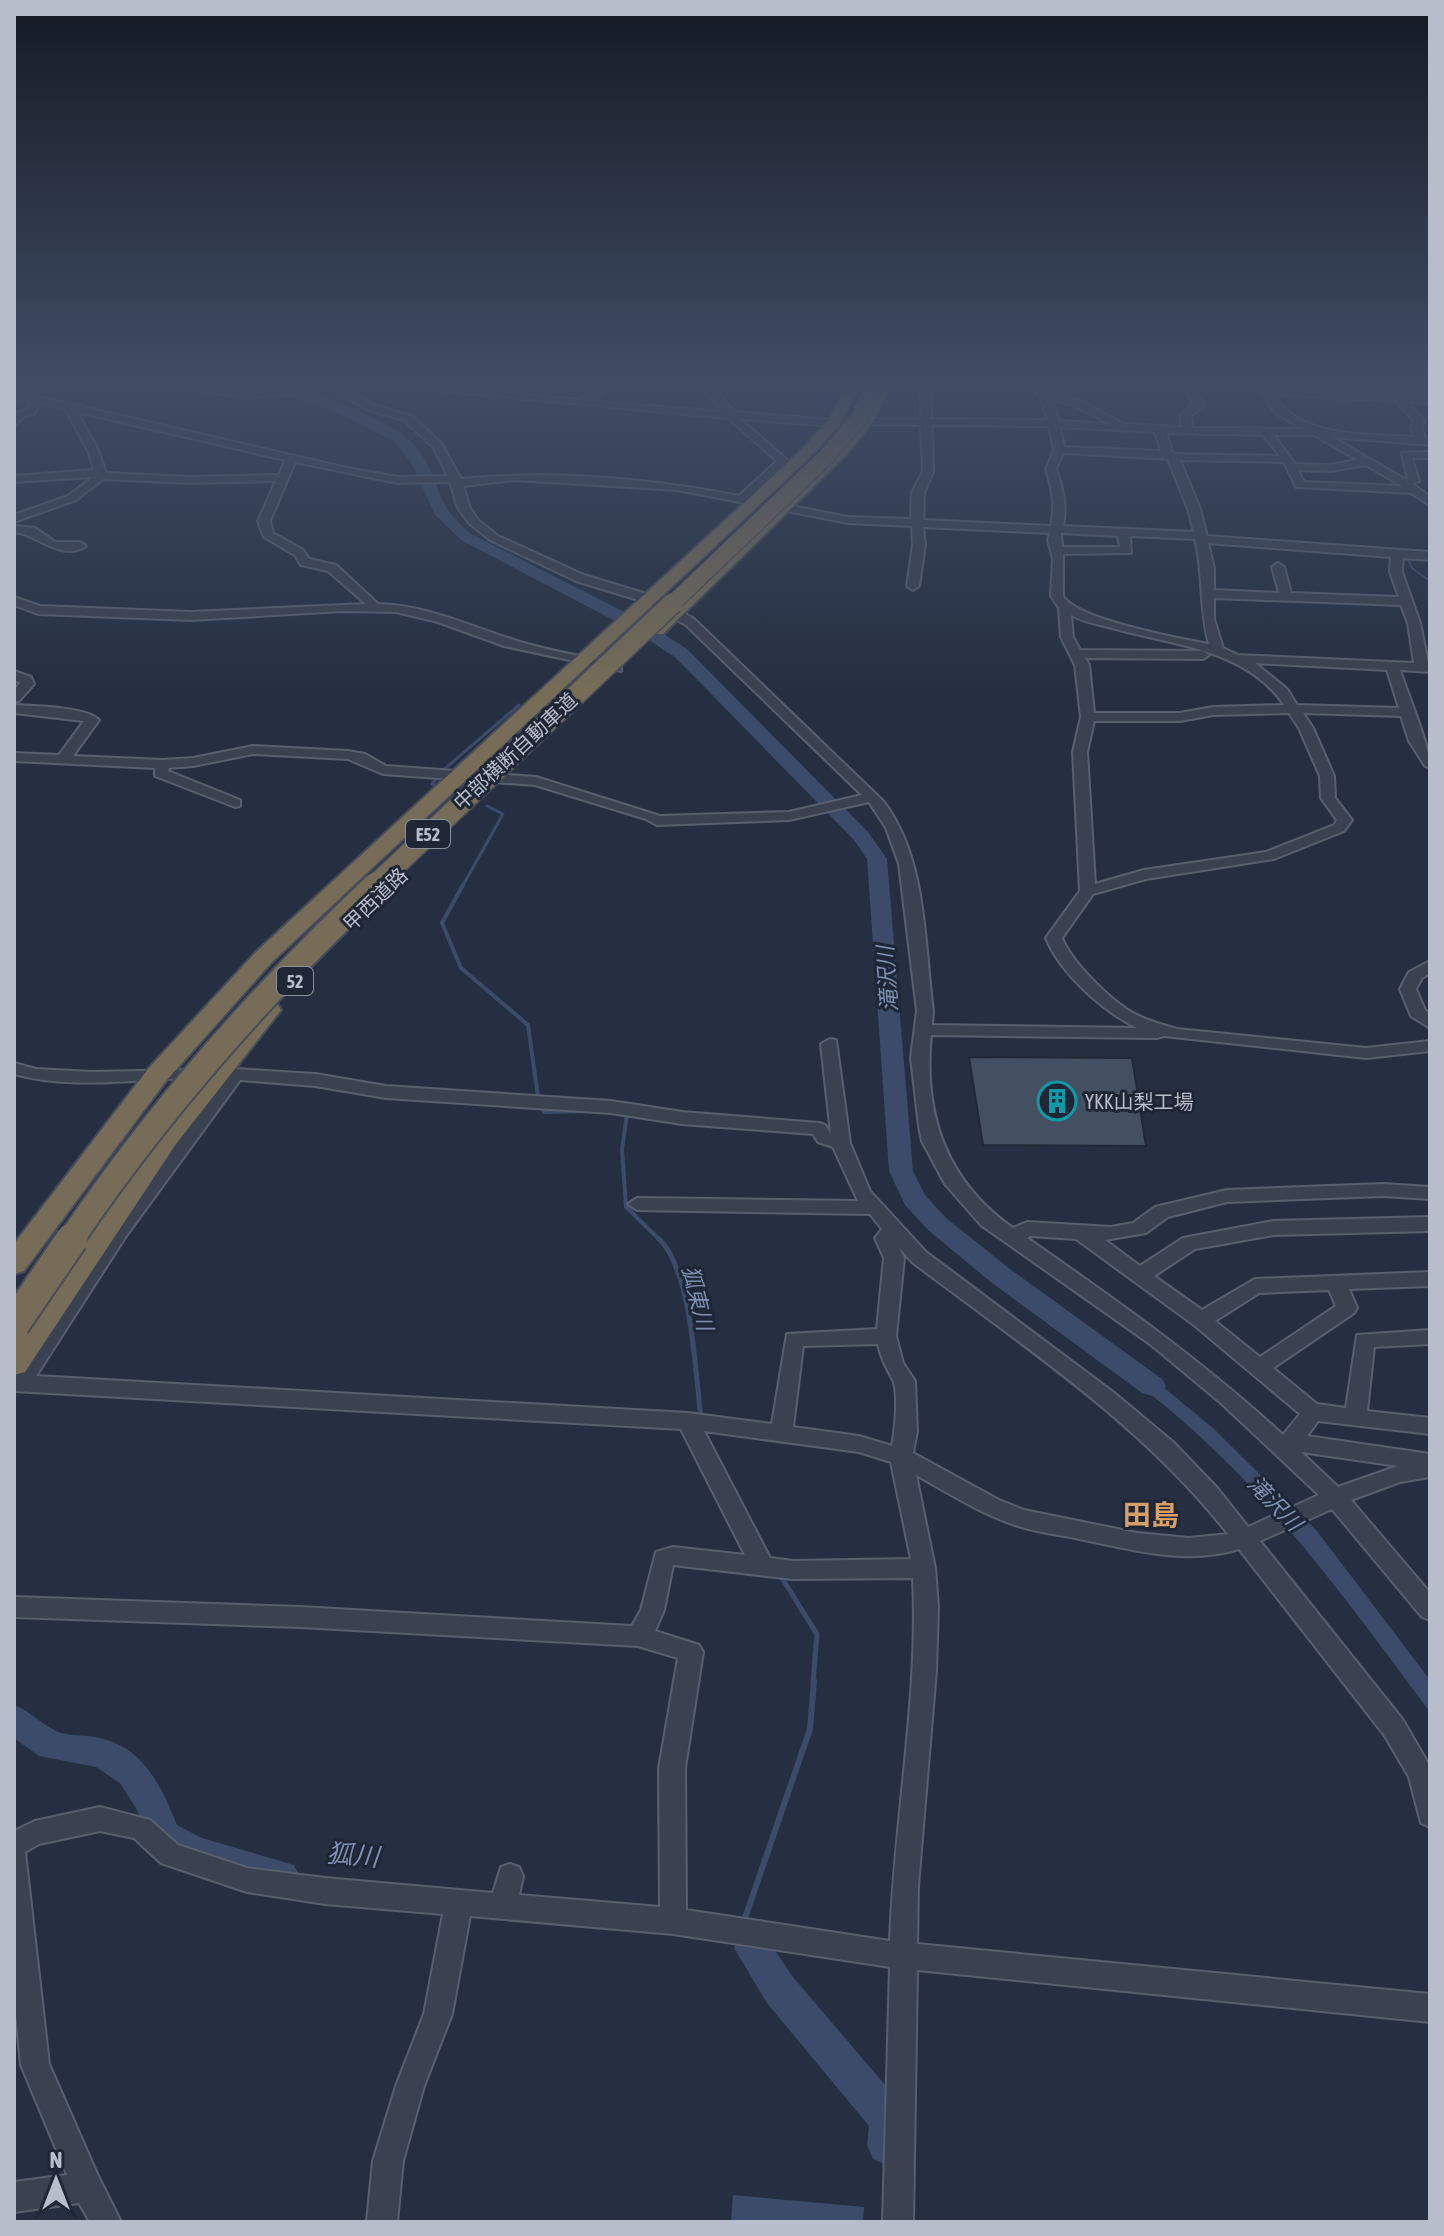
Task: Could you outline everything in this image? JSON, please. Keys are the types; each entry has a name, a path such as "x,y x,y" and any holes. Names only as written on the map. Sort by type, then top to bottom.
{"highway":[{"name":"甲西道路","path":"14,1264 157,1075 264,957 452,776 611,634 771,482"},
{"name":"中部横断自動車道","path":"14,1324 103,1195 255,1007 365,893 799,482"},
{"name":"甲西道路","path":"16,1377 145,1165 226,1074 294,982 356,917 786,508 803,482"}],"street":[{"path":"14,519 72,498 91,482"},
{"path":"280,482 264,521 268,535 299,553 305,562 332,568 336,576 361,590 374,607"},
{"path":"454,482 474,522 494,538 580,578 644,603 708,637 895,829 907,864 925,1011 921,1075 931,1141 952,1180 988,1220 1157,1339 1285,1444 1430,1610"},
{"path":"623,482 678,487 848,520 1055,530 1121,527 1430,556"},
{"path":"749,500 764,482"},
{"path":"913,586 919,544 918,493 923,482"},
{"path":"1056,482 1060,512 1055,530 1057,596 1065,607 1107,624 1236,657 1282,692 1295,711 1317,748 1329,781 1328,798 1345,820 1343,825 1269,856 1144,875 1088,891"},
{"path":"1185,482 1200,533 1211,594 1208,619 1217,650"},
{"path":"1299,482 1309,487 1421,482"},
{"path":"1407,482 1430,490"},
{"path":"1410,484 1430,502"},
{"path":"1057,550 1127,551 1121,527"},
{"path":"14,529 31,530 52,545 80,546"},
{"path":"1077,654 1236,657 1426,668 1396,572 1403,555"},
{"path":"1278,567 1286,597"},
{"path":"1328,582 1335,599"},
{"path":"1211,594 1405,601"},
{"path":"14,601 38,610 191,616 374,607 427,614 499,640 617,668"},
{"path":"1065,607 1067,637 1082,665 1088,717 1080,752 1088,891 1085,900 1059,929 1054,945 1061,956 1119,1012 1143,1024 1176,1034"},
{"path":"1392,666 1416,741 1430,763"},
{"path":"14,675 26,680 27,684 14,698"},
{"path":"1088,717 1180,717 1213,711 1336,708 1406,712"},
{"path":"14,709 90,718 92,720 65,757"},
{"path":"14,757 163,764 262,750 360,757 383,770 536,781 651,816 657,821 789,816 867,798"},
{"path":"163,764 160,773 235,803"},
{"path":"1430,966 1415,975 1408,989 1417,1012 1430,1023"},
{"path":"923,1030 1176,1034 1366,1053 1430,1046"},
{"path":"830,1044 843,1150 862,1194 919,1257 1096,1389 1165,1448 1251,1536 1394,1728 1421,1775 1430,1815"},
{"path":"14,1068 35,1074 92,1078 226,1074 315,1080 386,1092 535,1101 554,1106 611,1107 682,1118 819,1129 824,1138 843,1150"},
{"path":"1012,1237 1027,1229 1111,1234 1139,1228 1162,1212 1227,1196 1383,1190 1430,1193"},
{"path":"637,1204 874,1208"},
{"path":"1140,1275 1190,1243 1273,1228 1430,1224"},
{"path":"892,1230 885,1238 894,1258 886,1336 893,1365 905,1381 906,1431 901,1457 924,1568 924,1671 905,1886 898,2222"},
{"path":"1083,1234 1201,1320 1314,1411 1430,1426"},
{"path":"1201,1320 1255,1286 1430,1279"},
{"path":"1260,1367 1347,1308 1336,1283"},
{"path":"781,1434 794,1339 886,1336"},
{"path":"1356,1417 1364,1340 1430,1337"},
{"path":"16,1377 689,1421 859,1444 901,1457 991,1506 1021,1518 1072,1531 1189,1547 1226,1544 1251,1536 1399,1474 1430,1468"},
{"path":"1285,1444 1314,1411"},
{"path":"689,1421 764,1567"},
{"path":"1285,1444 1430,1462"},
{"path":"638,1636 650,1625 658,1575 664,1559 673,1556 793,1570 924,1568"},
{"path":"14,1607 300,1617 638,1636 691,1652 672,1768 673,1911"},
{"path":"14,1844 35,1833 100,1819 141,1828 170,1854 247,1880 325,1891 459,1902 673,1911 905,1956 1430,2008"},
{"path":"14,1857 35,2065 87,2187 106,2222"},
{"path":"503,1905 510,1876"},
{"path":"382,2222 388,2161 410,2086 438,2014 459,1902"},
{"path":"14,2197 87,2187"}],"water":[{"path":"1134,1363 1213,1428 1317,1531 1430,1680 1430,1712 1290,1530 1212,1448 1123,1373"},
{"path":"733,2195 864,2207 863,2222 731,2222"}],"building":[{"name":"YKK山梨工場","path":"969,1057 1132,1058 1146,1146 983,1145"}],"waterway":[{"name":"滝沢川","path":"427,482 442,515 466,537 642,628 681,653 861,836 877,859 901,1171 914,1199 937,1224 1001,1276 1152,1386"},
{"path":"1406,555 1412,568 1430,581"},
{"name":"狐東川","path":"437,786 432,784 441,772 519,705"},
{"name":"狐東川","path":"462,887 503,814 487,806"},
{"name":"狐東川","path":"463,885 442,923 461,968 528,1025 538,1097 544,1112 590,1111"},
{"name":"狐東川","path":"627,1114 622,1149 626,1207 659,1239"},
{"name":"狐東川","path":"659,1239 679,1274 685,1297 701,1418"},
{"name":"狐東川","path":"780,1575 817,1634 813,1683"},
{"name":"狐東川","path":"745,1918 810,1729 814,1681"},
{"name":"狐川","path":"14,1719 51,1746 102,1753 132,1772 150,1800 164,1836 196,1852 282,1877"},
{"name":"狐川","path":"752,1948 780,1990 889,2120 887,2145"}],"place":[{"name":"YKK山梨工場","path":"1057,1101"}],"district":[{"name":"田島","path":"1151,1515"}]}
